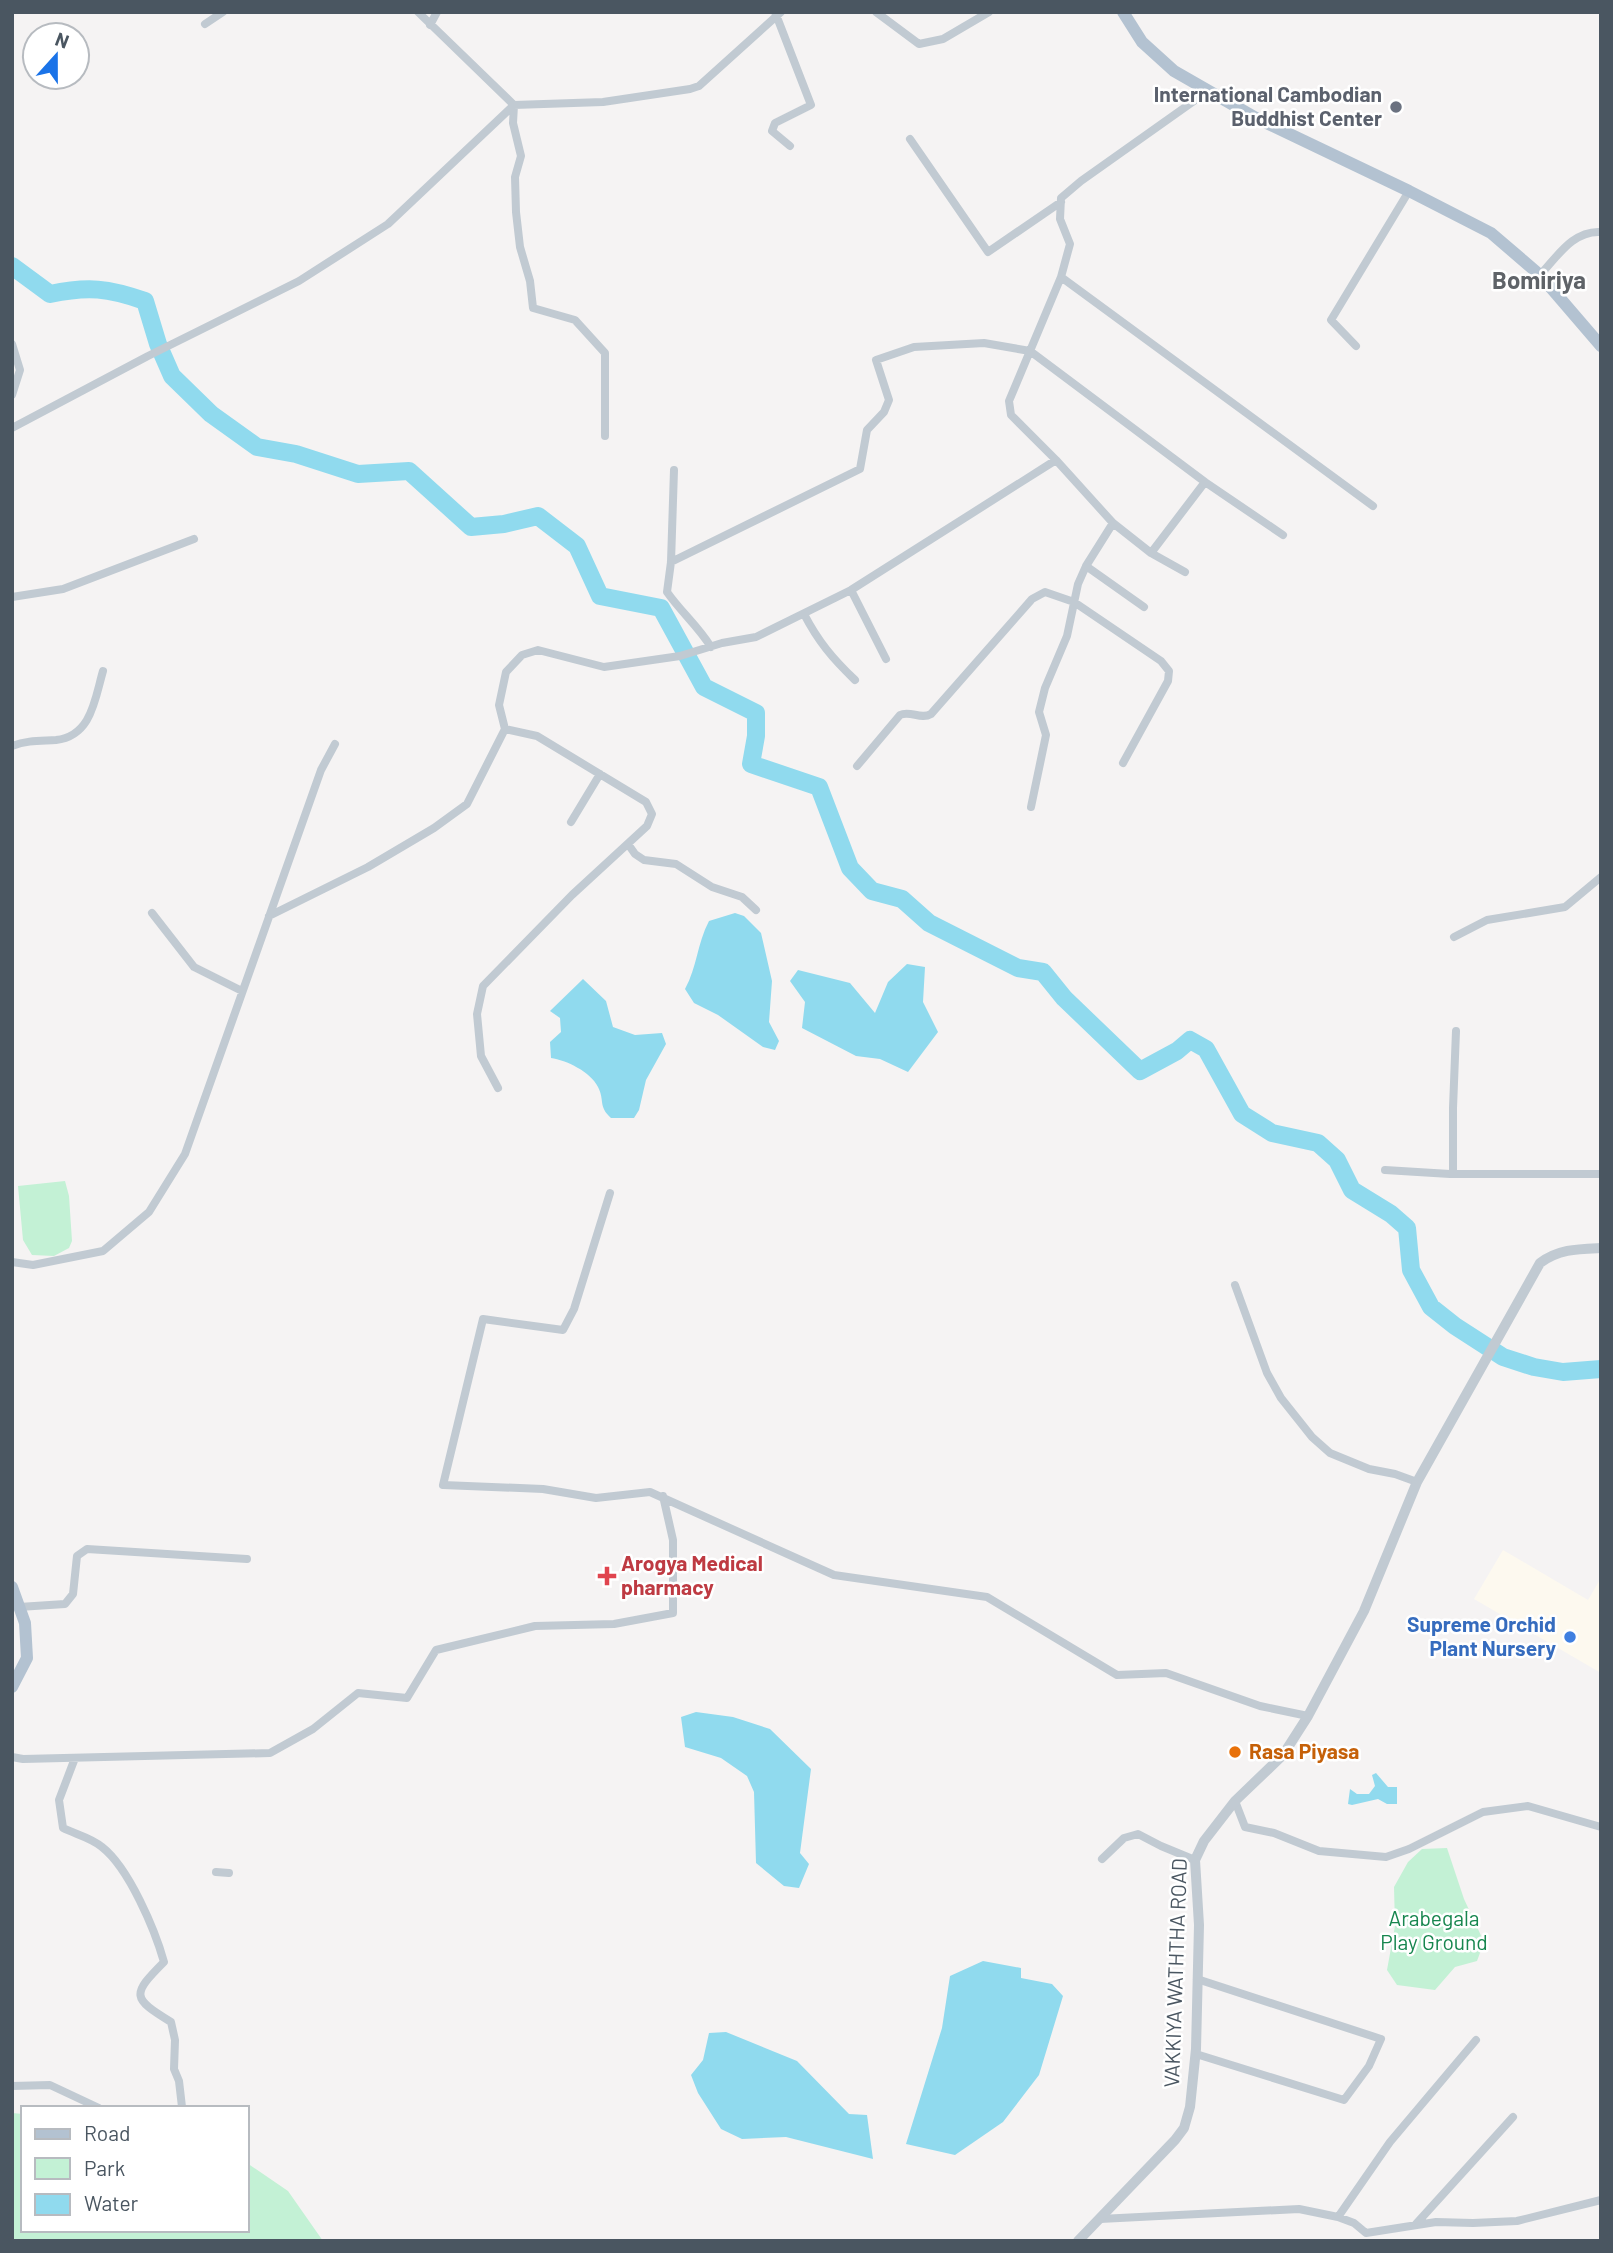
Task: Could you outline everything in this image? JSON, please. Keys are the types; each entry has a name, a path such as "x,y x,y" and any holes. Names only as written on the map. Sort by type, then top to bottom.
{"main road":[{"path":"1123,12 1142,42 1174,71 1208,92 1255,118 1491,233 1540,275 1601,345"},
{"path":"12,1587 25,1623 27,1658 12,1687"}],"street":[{"path":"205,24 223,12"},
{"path":"418,12 514,105 513,123 521,156 515,177 516,212 520,247 530,281 533,308 575,320 606,353 605,436"},
{"path":"429,25 436,12"},
{"path":"876,12 919,44 943,38 989,12"},
{"path":"12,416 14,427 299,281 388,224 514,105 603,102 699,86 778,14 811,105 775,123 772,131 790,146"},
{"path":"1185,572 1152,553 1113,523 1011,415 1009,401 1061,277 1070,244 1060,219 1061,198 1208,92"},
{"path":"909,139 988,252 1061,202"},
{"path":"1356,346 1331,320 1409,191"},
{"path":"1540,275 1577,237 1591,231 1601,232"},
{"path":"1061,277 1373,506"},
{"path":"671,562 860,470 867,430 884,412 889,400 876,360 914,347 984,343 1030,351 1205,482 1283,535"},
{"path":"12,344 20,370 12,395"},
{"path":"269,916 368,867 435,828 467,804 505,729 499,705 506,672 522,655 538,650 604,667 680,656 756,637 851,590 1056,460"},
{"path":"674,470 671,562 667,592 679,610 696,624 711,647"},
{"path":"1152,553 1205,482"},
{"path":"1031,807 1045,735 1040,712 1045,688 1067,636 1078,584 1113,523"},
{"path":"12,597 63,589 194,539"},
{"path":"1086,566 1144,607"},
{"path":"851,590 886,659"},
{"path":"857,766 901,715 931,714 991,643 1038,594 1045,592 1074,602 1161,661 1169,671 1168,681 1123,763"},
{"path":"804,614 816,638 855,680"},
{"path":"12,746 27,740 60,740 80,731 91,716 103,671"},
{"path":"498,1088 481,1056 477,1014 483,986 572,895 651,821 652,814 646,802 537,736 505,729"},
{"path":"12,1262 33,1265 103,1251 149,1212 185,1154 321,770 335,744"},
{"path":"571,822 600,774"},
{"path":"628,844 635,854 644,860 676,864 712,887 742,897 756,910"},
{"path":"1454,937 1487,920 1565,906 1601,877"},
{"path":"152,913 194,967 243,991"},
{"path":"1453,1174 1456,1031"},
{"path":"1385,1170 1453,1174 1601,1174"},
{"path":"610,1194 574,1309 563,1330 483,1319 443,1485 543,1489 596,1498 650,1492 834,1575 987,1597 1117,1675 1166,1673 1260,1706 1308,1716"},
{"name":"VAKKIYA WATHTHA ROAD","path":"1078,2241 1184,2128 1190,2107 1196,2054 1199,1925 1195,1860 1204,1841 1235,1801 1283,1755 1308,1716 1364,1611 1418,1482 1540,1263 1553,1254 1568,1250 1601,1248"},
{"path":"1235,1285 1267,1373 1281,1398 1312,1437 1330,1453 1369,1469 1418,1482"},
{"path":"12,1757 23,1759 270,1753 313,1729 358,1693 407,1698 436,1650 535,1626 614,1624 673,1613 673,1540 663,1496"},
{"path":"19,1607 65,1604 73,1594 77,1556 87,1549 247,1559"},
{"path":"75,1758 59,1800 63,1828 101,1845 121,1865 159,1944 164,1962 142,1984 140,1996 144,2005 171,2022 175,2039 174,2069 179,2081 182,2106"},
{"path":"1235,1801 1245,1827 1274,1833 1319,1851 1350,1855 1387,1857 1483,1812 1528,1806 1601,1827"},
{"path":"1102,1859 1124,1838 1138,1835 1195,1860"},
{"path":"216,1872 229,1873"},
{"path":"1196,2054 1344,2100 1369,2066 1381,2039 1197,1979"},
{"path":"1338,2217 1390,2142 1476,2040"},
{"path":"12,2086 50,2085 95,2106"},
{"path":"1416,2224 1513,2117"},
{"path":"1100,2219 1299,2209 1354,2223 1366,2237 1416,2224 1517,2221 1601,2200"}],"shaded area":[{"name":"Supreme Orchid Plant Nursery","path":"1503,1550 1588,1600 1601,1578 1601,1673 1474,1599"}],"green space":[{"path":"65,1181 69,1196 72,1241 69,1248 54,1256 32,1255 23,1240 18,1186"},
{"name":"Arabegala Play Ground","path":"1447,1848 1464,1899 1484,1942 1477,1961 1455,1967 1435,1990 1397,1985 1387,1970 1395,1926 1394,1887 1408,1862 1422,1849"},
{"path":"12,2113 21,2114 21,2232 248,2232 248,2164 288,2191 323,2241 12,2241"}],"water":[{"path":"735,913 744,916 761,933 772,981 769,1022 779,1041 775,1050 763,1047 718,1015 694,1003 685,989 709,921"},
{"path":"907,964 925,967 923,1002 938,1032 908,1072 880,1059 856,1056 802,1028 805,1002 790,981 798,970 850,983 875,1013 888,982"},
{"path":"583,979 606,1001 613,1027 635,1035 662,1033 666,1044 646,1080 639,1110 634,1118 611,1118 603,1107 598,1087 590,1076 571,1064 551,1058 550,1042 561,1032 560,1018 550,1011"},
{"path":"696,1712 733,1717 770,1729 811,1769 800,1853 809,1864 799,1888 784,1886 756,1863 754,1792 747,1776 721,1758 685,1747 681,1717"},
{"path":"1376,1773 1388,1787 1397,1787 1397,1804 1387,1804 1378,1799 1348,1804 1350,1789 1357,1794 1369,1794 1375,1786 1372,1775"},
{"path":"983,1961 1021,1968 1021,1978 1052,1984 1063,1996 1039,2075 1003,2122 955,2155 906,2144 942,2028 950,1976"},
{"path":"726,2032 797,2061 849,2114 867,2115 873,2159 786,2137 742,2139 721,2129 698,2093 691,2075 703,2060 709,2033"}],"waterway":[{"path":"12,266 50,294 98,290 145,301 158,344 172,376 211,414 257,447 296,454 358,474 409,471 471,527 504,524 538,516 577,546 600,596 661,608 704,687 756,713 756,736 751,764 819,787 850,868 872,891 902,899 929,923 1018,968 1043,972 1064,998 1140,1071 1177,1051 1190,1040 1206,1049 1242,1114 1272,1133 1318,1143 1337,1160 1352,1190 1391,1214 1407,1228 1411,1270 1431,1307 1503,1357 1534,1367 1563,1372 1601,1369"}],"place":[{"name":"International Cambodian Buddhist Center","path":"1396,107"},
{"name":"Arogya Medical pharmacy","path":"607,1576"},
{"name":"Supreme Orchid Plant Nursery","path":"1570,1637"},
{"name":"Rasa Piyasa","path":"1235,1752"}],"district":[{"name":"Bomiriya","path":"1539,281"}]}
